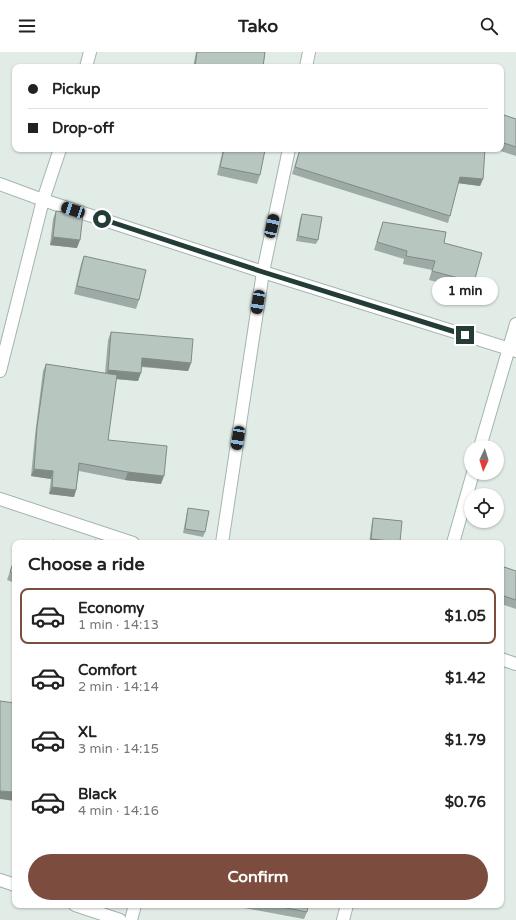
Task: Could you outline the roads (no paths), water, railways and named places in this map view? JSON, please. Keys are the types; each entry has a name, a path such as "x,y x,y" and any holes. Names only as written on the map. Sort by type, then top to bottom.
{"street":[{"path":"87,64 90,52"},
{"path":"307,64 309,52"},
{"path":"0,371 43,200 59,152"},
{"path":"222,540 263,272 288,152"},
{"path":"0,184 43,200 263,272 512,349"},
{"path":"482,440 512,349 516,324"},
{"path":"454,540 471,480"},
{"path":"0,499 124,540"},
{"path":"504,660 516,664"},
{"path":"0,880 12,884"},
{"path":"84,908 120,920"},
{"path":"131,920 134,908"},
{"path":"342,920 346,908"}]}
